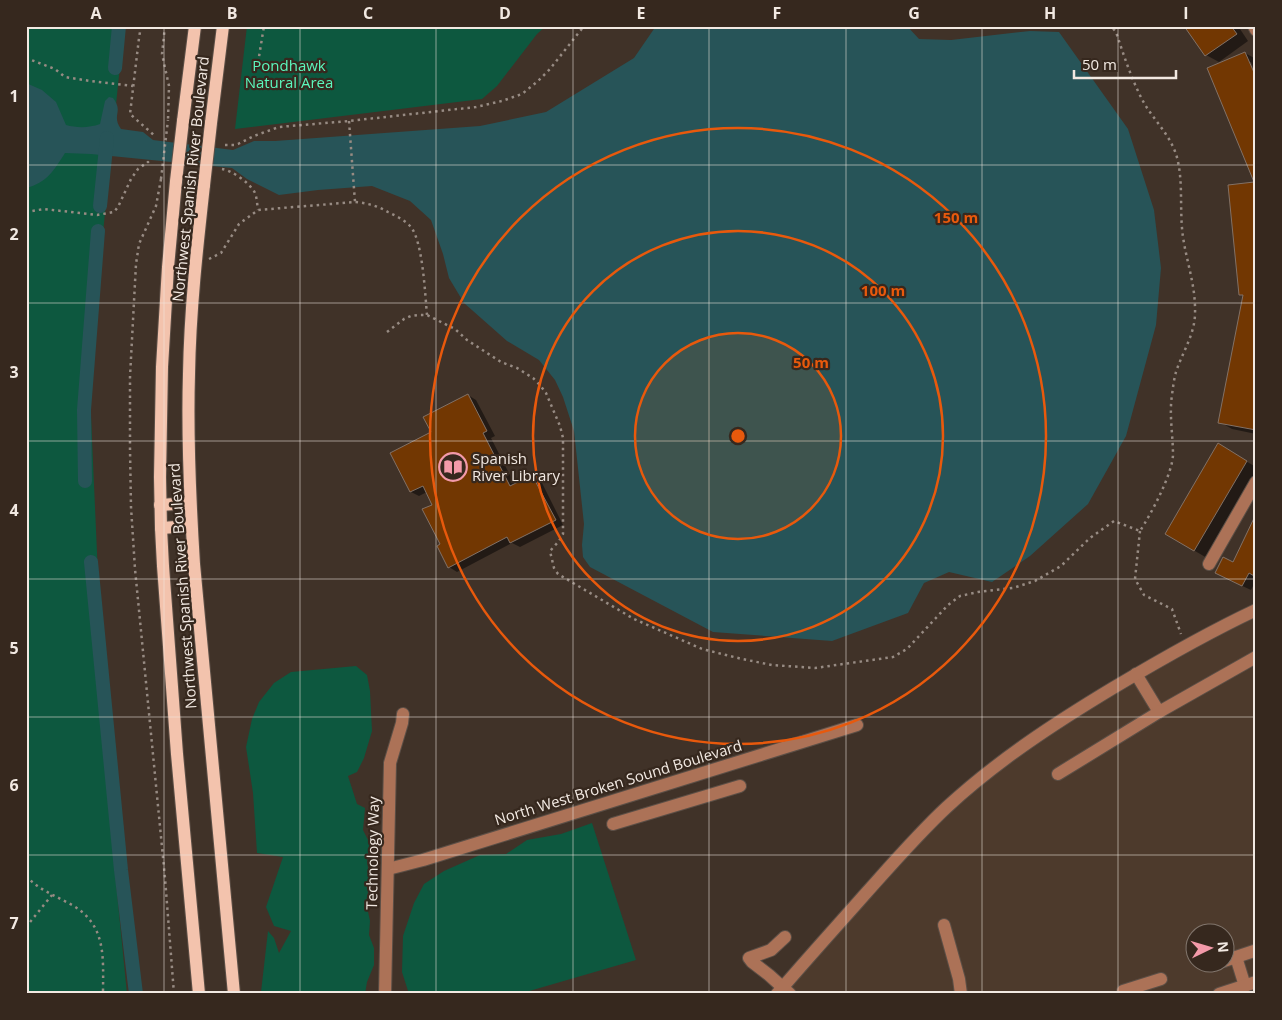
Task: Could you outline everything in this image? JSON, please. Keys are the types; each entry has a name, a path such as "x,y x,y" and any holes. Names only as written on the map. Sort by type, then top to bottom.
{"main road":[{"name":"Northwest Spanish River Boulevard","path":"195,26 176,181 164,314 160,505 177,754 199,994"},
{"name":"Northwest Spanish River Boulevard","path":"223,26 195,270 188,416 191,526 234,994"},
{"path":"160,505 190,503"},
{"path":"161,528 191,526"}],"street":[{"path":"1254,26 1256,30"},
{"path":"1208,564 1256,482"},
{"path":"785,937 771,950 749,958 769,975 783,991 920,833 995,766 1083,706 1136,674 1185,646 1256,610"},
{"path":"1058,774 1159,712 1256,658"},
{"path":"1136,674 1159,712"},
{"name":"Technology Way","path":"385,994 390,762 403,714"},
{"name":"North West Broken Sound Boulevard","path":"388,869 423,860 857,725"},
{"path":"613,824 735,788 722,767"},
{"path":"944,925 958,972 961,994"},
{"path":"1234,958 1254,951"},
{"path":"1219,994 1250,984 1234,964"},
{"path":"1123,991 1140,990 1161,979"}],"path":[{"path":"141,26 130,114 155,136"},
{"path":"165,26 162,54 169,86 168,120 156,206 140,244 136,264 130,377 130,469 134,560 164,868 174,994"},
{"path":"257,69 264,26"},
{"path":"225,145 238,144 279,127 476,107 502,101 522,94 538,81 584,26"},
{"path":"1111,26 1116,32 1144,104 1169,138 1176,154 1180,172 1183,236 1194,287 1195,316 1192,333 1176,373 1170,408 1173,456 1170,470 1150,515 1140,531 1135,579 1144,595 1172,610 1185,646"},
{"path":"26,58 55,69 65,77 133,86"},
{"path":"349,121 355,202"},
{"path":"26,212 44,209 97,215 114,212 131,178 138,169 148,163"},
{"path":"222,169 233,173 252,188 256,196 258,210"},
{"path":"209,259 220,253 239,224 258,210 355,202 379,207 400,218 412,228 421,260 427,315"},
{"path":"387,332 411,316 427,315 455,330 501,362 517,368 540,385 560,426 563,438 564,527 559,541 550,551 554,568 558,574 634,619 702,649 772,665 815,668 892,657 907,649 948,605 960,596 1013,588 1035,581 1061,566 1090,538 1114,521 1140,531"},
{"path":"26,876 52,895 73,905 85,915 96,929 101,940 104,994"},
{"path":"26,927 52,895"}],"shaded area":[{"path":"1256,610 1256,994 777,994 920,833 1024,745"}],"green space":[{"path":"26,26 124,26 89,371 108,802 127,994 26,994"},
{"name":"Pondhawk Natural Area","path":"247,26 546,26 537,34 497,86 482,99 235,129"},
{"path":"356,666 367,675 370,691 372,731 364,758 357,772 348,776 357,804 365,808 363,830 370,844 367,861 370,882 366,902 370,921 369,935 374,948 374,965 367,982 365,994 262,994 268,931 274,938 279,953 291,931 274,926 266,907 283,857 257,853 253,793 246,747 252,719 259,702 274,683 291,672"},
{"path":"592,823 636,960 519,994 409,994 402,972 403,936 414,903 424,884 444,871 480,855 506,854 527,840 561,834"}],"water":[{"path":"656,26 907,26 919,39 951,40 1030,31 1059,32 1128,129 1154,210 1161,268 1156,325 1126,436 1088,504 1030,556 992,582 949,572 924,583 908,613 832,641 713,632 590,567 583,557 584,524 574,431 563,397 555,380 539,360 507,341 464,303 449,278 431,220 410,201 372,186 279,195 247,179 232,168 65,153 45,179 26,188 26,83 42,90 56,102 66,125 83,127 100,124 105,101 109,97 113,98 116,103 118,110 117,120 121,129 143,132 153,140 233,150 254,141 480,126 546,112 634,58"}],"building":[{"path":"1184,26 1231,26 1237,34 1205,56"},
{"path":"1245,52 1256,77 1256,430 1218,423 1243,295 1239,295 1228,185 1254,182 1207,68"},
{"path":"468,394 487,431 483,433 510,486 532,475 556,520 510,543 507,537 448,568 437,546 440,544 422,509 432,505 423,486 410,492 390,453 431,432 423,417"},
{"path":"1218,443 1247,461 1194,551 1165,534"},
{"path":"1256,514 1256,577 1249,573 1242,586 1215,573 1223,557 1233,562"}],"waterway":[{"path":"115,68 119,26"},
{"path":"100,206 107,138"},
{"path":"85,481 84,410 98,231"},
{"path":"91,562 121,870 136,994"}],"place":[{"name":"Spanish River Library","path":"453,467"}]}
